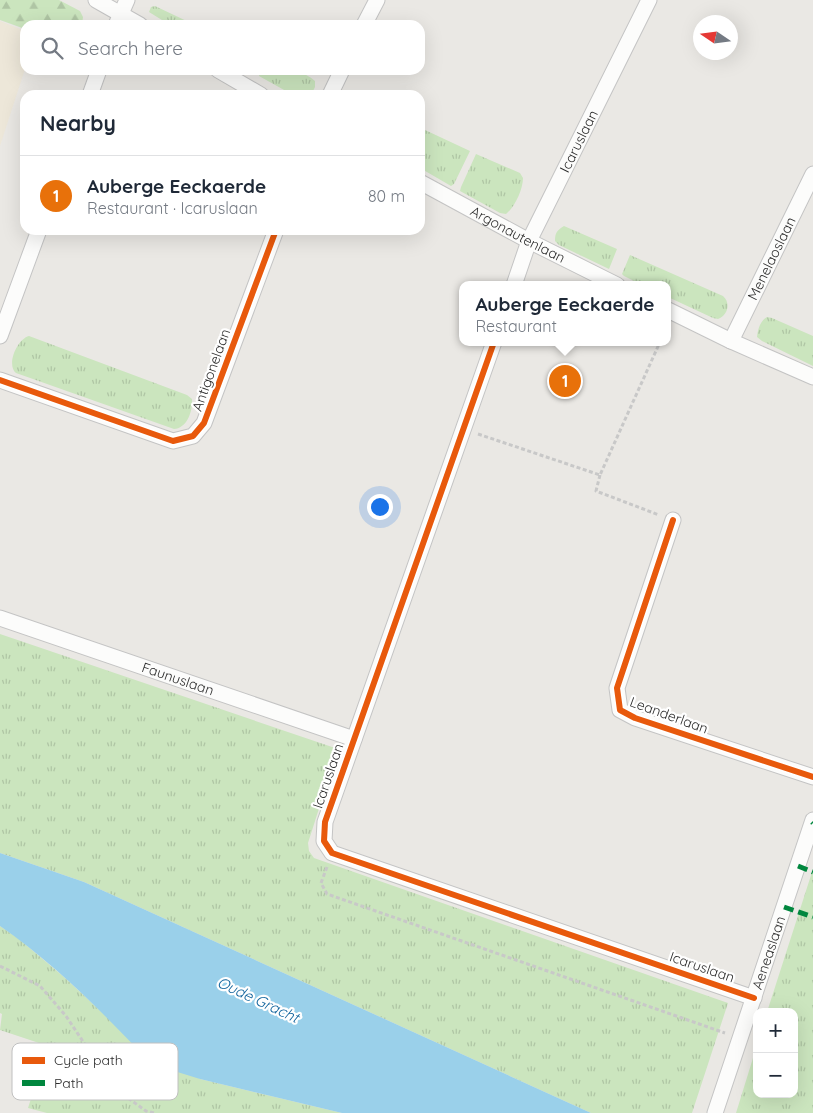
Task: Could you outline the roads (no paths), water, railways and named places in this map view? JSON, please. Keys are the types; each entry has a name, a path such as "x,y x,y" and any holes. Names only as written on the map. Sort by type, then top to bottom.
{"street":[{"path":"96,0 132,20"},
{"path":"367,20 377,0"},
{"name":"Icaruslaan","path":"515,281 529,241 649,0"},
{"path":"92,90 97,75"},
{"path":"227,75 253,90"},
{"path":"332,90 340,75"},
{"name":"Menelaoslaan","path":"731,341 813,174"},
{"name":"Argonautenlaan","path":"425,185 529,241 609,281"},
{"path":"0,336 38,235"},
{"name":"Antigonelaan","path":"0,380 173,441 193,436 204,423 274,235"},
{"path":"671,311 731,341 813,377"},
{"name":"Icaruslaan","path":"493,346 325,822 324,841 332,853 754,998"},
{"name":"Leanderlaan","path":"673,520 617,688 620,710 635,718 813,777"},
{"name":"Faunuslaan","path":"0,618 354,739"},
{"name":"Aeneaslaan","path":"715,1113 813,820"}],"water":[{"name":"Oude Gracht","path":"0,853 84,882 591,1113 342,1113 178,1072 178,1043 131,1043 59,972 0,926"}],"place":[{"name":"Auberge Eeckaerde","path":"565,381"}]}
